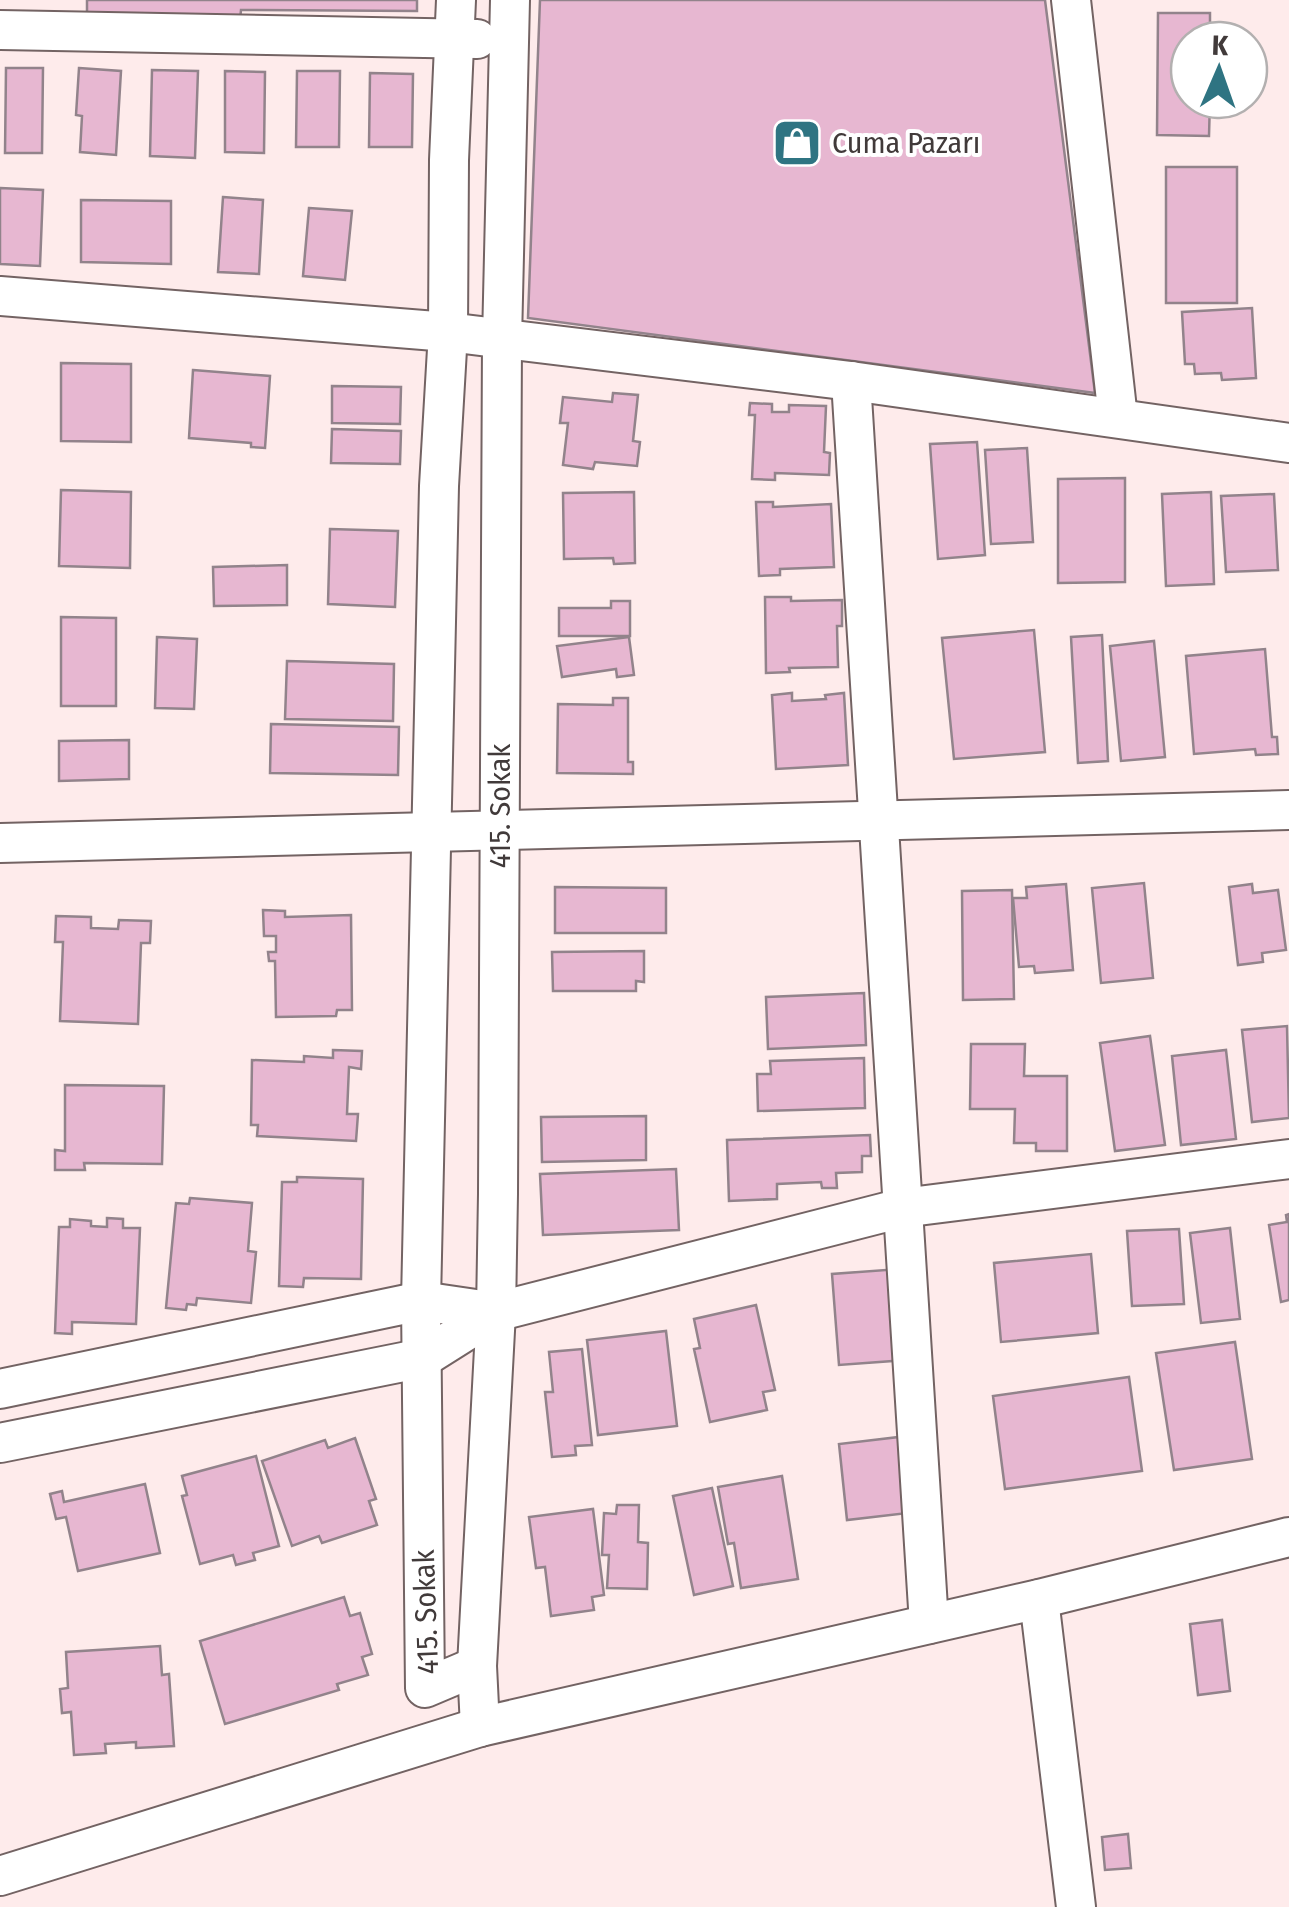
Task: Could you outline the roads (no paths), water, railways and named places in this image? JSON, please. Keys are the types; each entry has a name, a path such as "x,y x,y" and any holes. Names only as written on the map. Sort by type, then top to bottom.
{"street":[{"name":"415. Sokak","path":"456,0 449,160 448,332 439,486 422,1301 425,1688 477,1666 496,1312 502,340 510,0"},
{"path":"1071,0 1118,418"},
{"path":"0,30 510,39"},
{"path":"0,296 448,332 851,380 1289,443"},
{"path":"851,380 929,1624"},
{"path":"0,842 1289,810"},
{"path":"0,1443 423,1358 496,1312 902,1208 1289,1159"},
{"path":"0,1389 422,1301 496,1312"},
{"path":"0,1876 480,1727 1040,1599 1289,1537"},
{"path":"1040,1599 1076,1907"},
{"path":"477,1666 480,1727"}],"place":[{"name":"Cuma Pazarı","path":"797,143"}]}
